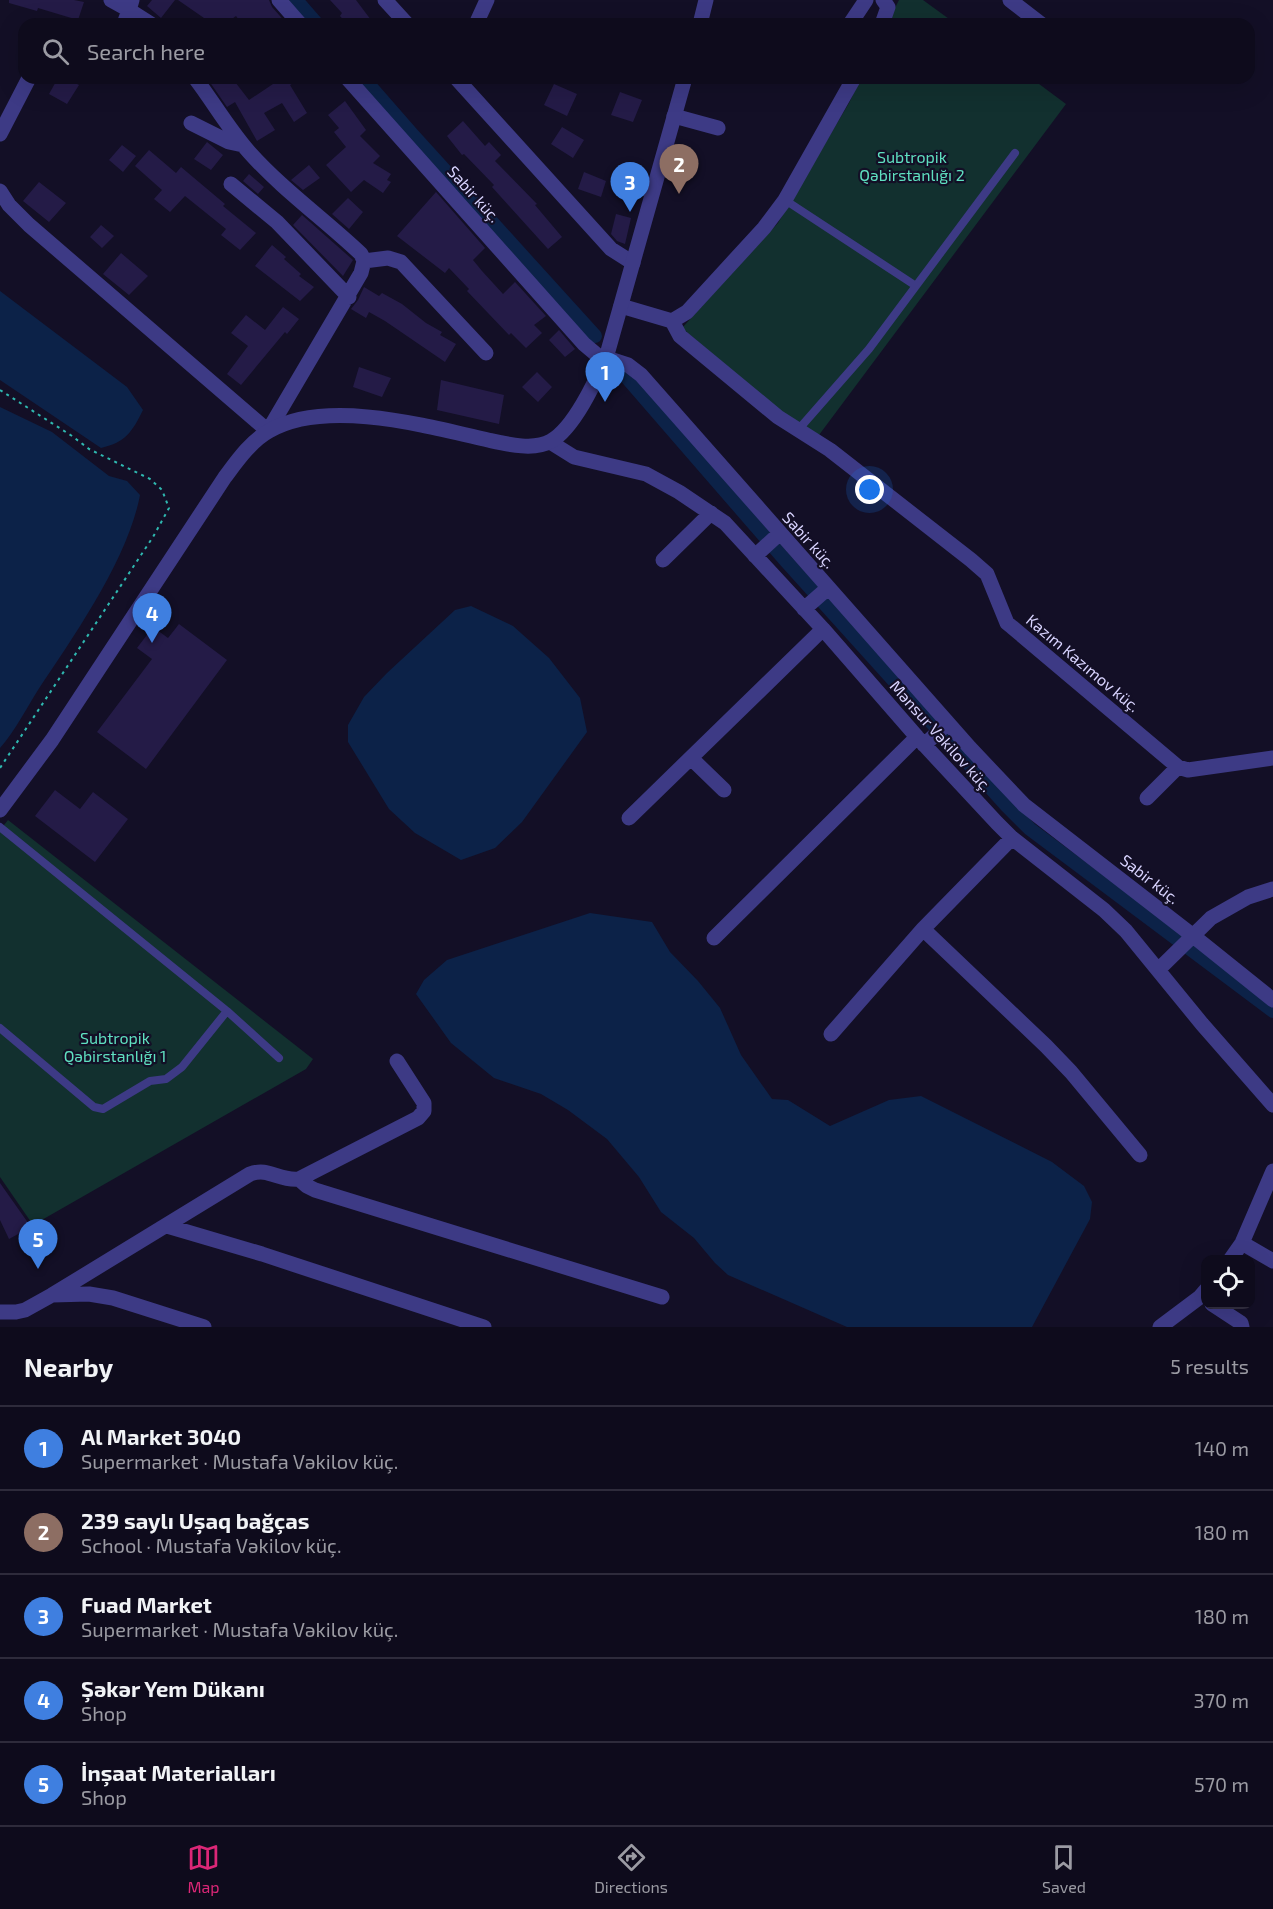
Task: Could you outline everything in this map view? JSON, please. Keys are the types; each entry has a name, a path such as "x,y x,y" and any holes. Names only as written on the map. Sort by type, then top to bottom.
{"street":[{"path":"111,0 128,11"},
{"path":"279,0 295,18"},
{"path":"385,0 402,18"},
{"path":"479,18 487,0"},
{"path":"702,18 706,0"},
{"path":"854,18 866,0"},
{"path":"883,0 888,7 884,18"},
{"path":"1010,0 1033,18"},
{"path":"0,134 26,84"},
{"path":"0,810 52,740 225,477 239,459 268,432 361,273 364,261 361,254 304,206 243,145 199,84"},
{"name":"Sabir küç.","path":"351,84 584,345 591,352 628,365 640,375 779,534 1024,805 1273,1000"},
{"path":"461,84 610,249 633,263"},
{"path":"268,432 306,418 348,416 434,428 520,445 550,442 573,417 606,358 683,84"},
{"path":"621,306 672,321 687,312 764,228 784,200 851,84"},
{"path":"674,116 718,128"},
{"path":"191,123 229,142 243,145"},
{"path":"231,184 277,222 349,297"},
{"path":"0,191 9,205 29,225 268,432"},
{"path":"364,261 388,258 401,262 486,353"},
{"name":"Kazım Kazımov küç.","path":"672,321 680,336 778,417 830,450 987,574 1007,623 1178,767"},
{"name":"Mənsur Vəkilov küç.","path":"550,442 574,457 645,474 679,492 725,523 823,629 980,807 1012,837 1104,910 1158,970 1202,1024 1271,1099"},
{"path":"663,560 711,513"},
{"path":"755,556 779,534"},
{"path":"804,609 828,588"},
{"path":"629,818 823,629"},
{"path":"714,938 920,741 948,723"},
{"path":"691,758 724,790"},
{"path":"1147,798 1178,767 1188,770 1273,758"},
{"path":"831,1034 923,929 1012,837"},
{"path":"1158,970 1211,918 1248,897 1273,889"},
{"path":"923,929 1071,1072 1140,1155"},
{"path":"0,1312 25,1310 250,1174 258,1171 288,1180 298,1179 418,1118 424,1111 424,1103 397,1061"},
{"path":"1234,1255 1242,1243 1273,1171"},
{"path":"298,1179 315,1190 662,1297"},
{"path":"167,1226 262,1254 484,1327"},
{"path":"1242,1243 1273,1261"},
{"path":"52,1295 89,1294 113,1298 204,1327"},
{"path":"1160,1327 1201,1301"},
{"path":"1221,1309 1241,1323 1242,1327"}],"lane":[{"path":"798,430 869,350 1015,153"},
{"path":"784,200 916,286"},
{"path":"0,826 227,1011 279,1058"},
{"path":"0,1028 94,1107 104,1109 150,1081 166,1079 182,1067 227,1011"}],"path":[{"path":"0,390 89,449 150,479 162,490 169,508 153,537 0,768"}],"green space":[{"path":"899,0 923,0 948,18 890,18"},
{"name":"Subtropik Qəbirstanlığı 2","path":"858,84 1039,84 1066,104 819,435 780,411 682,328 778,223"},
{"name":"Subtropik Qəbirstanlığı 1","path":"8,820 313,1059 306,1069 33,1225 0,1177 0,830"}],"water":[{"path":"0,291 127,387 143,410 127,435 117,443 101,448 0,380"},
{"path":"0,407 52,432 109,476 127,481 140,495 134,520 112,571 67,646 0,748"},
{"path":"471,606 513,626 549,658 580,698 587,732 522,822 495,848 461,860 415,833 389,809 348,742 348,725 364,697 387,673 455,610"},
{"path":"590,913 652,922 670,952 720,1008 741,1055 772,1099 788,1100 830,1126 889,1100 921,1096 1052,1162 1084,1186 1092,1202 1090,1219 1032,1327 847,1327 728,1275 694,1238 661,1212 639,1177 607,1139 568,1110 541,1094 494,1078 451,1043 416,994 424,980 447,960"}],"building":[{"path":"9,0 84,2 79,18 38,8 37,11 9,3"},
{"path":"152,0 175,0 161,18 147,6"},
{"path":"178,0 269,0 282,18 238,18 236,16 233,18 204,18"},
{"path":"330,0 356,0 370,18 342,18 340,16 342,13"},
{"path":"55,84 79,85 67,104 49,94"},
{"path":"211,84 237,84 249,100 273,84 292,84 290,85 307,113 294,122 282,103 264,113 275,130 257,141 235,102 227,107"},
{"path":"554,84 577,94 567,116 544,105"},
{"path":"620,92 642,100 633,122 611,115"},
{"path":"345,101 366,130 360,136 380,156 373,163 391,174 387,180 391,182 383,193 364,180 351,192 326,165 346,147 334,132 339,128 328,115"},
{"path":"463,121 485,146 489,142 501,155 495,161 537,204 535,205 562,237 548,249 492,187 494,185 464,154 462,155 447,136"},
{"path":"562,127 584,140 573,158 551,144"},
{"path":"207,142 223,155 211,170 194,159"},
{"path":"122,145 136,156 123,172 109,160"},
{"path":"149,150 176,173 181,167 256,233 240,250 221,235 226,229 185,196 170,212 154,199 162,190 135,166"},
{"path":"309,165 320,178 303,190 291,180"},
{"path":"584,172 606,181 601,197 578,189"},
{"path":"249,174 264,187 258,194 243,181"},
{"path":"39,182 66,203 49,222 23,201"},
{"path":"436,192 485,248 473,260 482,271 503,294 515,282 546,316 534,325 542,333 526,348 511,333 509,335 467,291 469,289 449,268 445,273 397,236"},
{"path":"348,198 363,212 349,229 332,214"},
{"path":"616,214 631,218 625,244 617,241 611,234"},
{"path":"302,215 353,260 343,276 293,225"},
{"path":"101,225 114,236 102,248 90,237"},
{"path":"272,245 301,274 299,276 314,287 300,301 255,266"},
{"path":"121,253 148,276 129,295 103,274"},
{"path":"364,287 379,296 382,293 402,304 426,323 442,332 440,335 456,344 445,362 385,321 369,312 366,318 351,309"},
{"path":"283,307 299,319 287,334 285,332 241,385 227,374 248,346 231,333 246,315 265,330"},
{"path":"559,330 575,349 565,357 549,340"},
{"path":"359,367 391,378 382,397 353,387"},
{"path":"537,372 552,387 538,402 522,387"},
{"path":"441,380 504,395 499,424 437,410"},
{"path":"179,624 227,660 146,769 97,732 152,659 137,648 153,627 168,638"},
{"path":"55,790 80,809 93,792 128,819 95,862 35,816"},
{"path":"0,1183 31,1227 9,1239 0,1220"}],"waterway":[{"path":"296,0 312,18"},
{"path":"368,84 595,336"},
{"path":"622,372 786,561 1030,829 1273,1011"}],"place":[{"name":"239 saylı Uşaq bağças","path":"679,194"},
{"name":"Fuad Market","path":"630,212"},
{"name":"Al Market 3040","path":"605,402"},
{"name":"Şəkər Yem Dükanı","path":"152,643"},
{"name":"İnşaat Materialları","path":"38,1269"}]}
